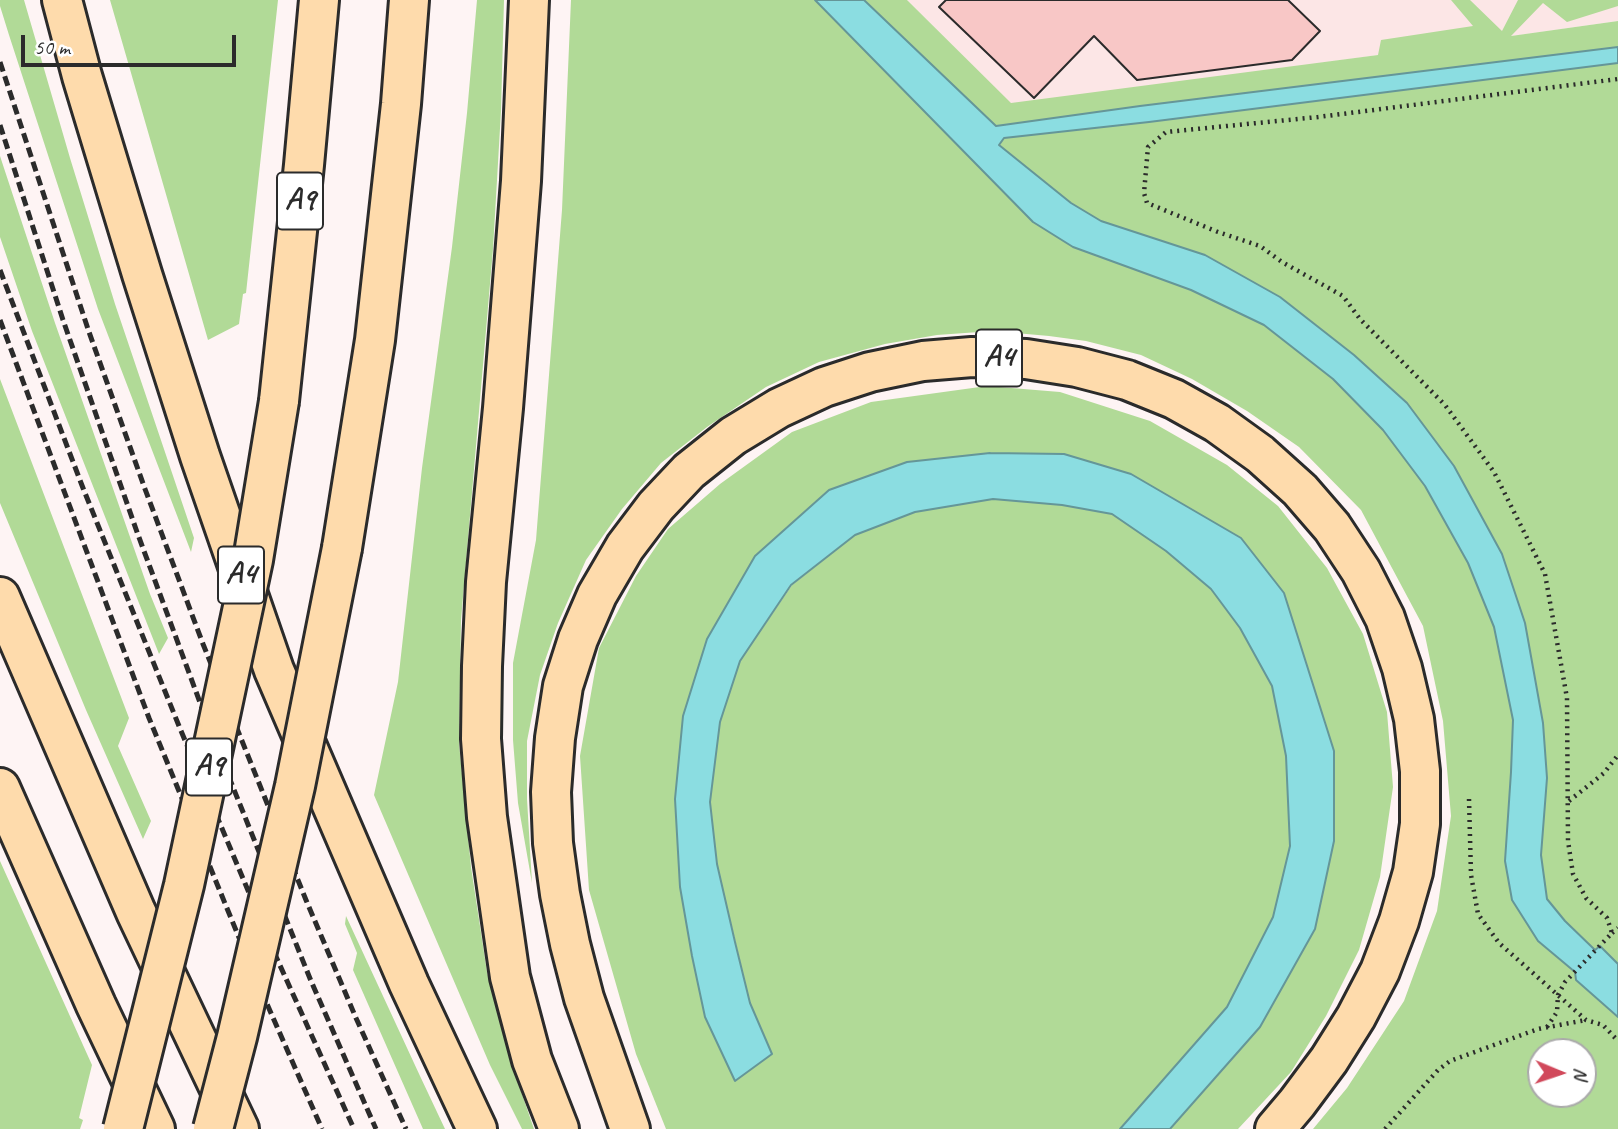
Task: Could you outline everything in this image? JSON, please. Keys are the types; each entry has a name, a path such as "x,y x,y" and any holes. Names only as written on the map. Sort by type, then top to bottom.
{"highway":[{"name":"A4","path":"62,0 82,76 146,287 200,456 274,670 409,984 477,1129"},
{"name":"A9","path":"123,1129 184,885 254,560 279,401 319,0"},
{"path":"213,1129 295,786 342,548 375,340 401,104 409,0"},
{"path":"529,0 521,181 486,582 481,738 488,830 510,977 532,1060 559,1129"},
{"name":"A4","path":"630,1129 570,944 553,843 551,792 562,686 597,595 625,547 656,506 689,471 733,436 779,408 824,387 870,372 923,360 972,358 1026,359 1077,367 1126,380 1174,399 1217,424 1261,454 1300,490 1332,527 1361,571 1385,618 1402,668 1414,719 1420,771 1420,824 1413,872 1380,971 1356,1017 1329,1060 1275,1129"},
{"path":"0,597 136,912 239,1129"},
{"path":"0,788 96,1005 155,1129"}],"path":[{"path":"1612,933 1607,918 1586,898 1573,874 1568,841 1567,698 1545,574 1494,472 1445,405 1360,319 1343,296 1282,262 1260,246 1218,232 1147,202 1144,193 1148,147 1166,132 1318,117 1618,79"},
{"path":"1568,802 1604,773 1618,755"},
{"path":"1469,799 1471,875 1478,914 1499,943 1586,1020 1603,1026 1618,1041"},
{"path":"1547,1027 1557,1012 1558,995 1565,982 1618,928"},
{"path":"1385,1129 1438,1070 1450,1061 1547,1027 1586,1020"}],"shaded area":[{"path":"907,0 1618,0 1618,21 1011,104"}],"green space":[{"path":"0,0 24,0 115,304 194,538 191,552 98,309"},
{"path":"110,0 278,0 246,293 243,294 239,324 208,340"},
{"path":"477,0 504,0 493,249 461,620 459,743 471,867 487,972 511,1062 534,1129 522,1129 490,1065 374,795 398,682 422,468 452,247"},
{"path":"571,0 815,0 1033,222 1073,247 1191,290 1264,325 1333,379 1383,430 1425,486 1468,563 1494,627 1513,720 1511,772 1538,941 1576,972 1576,980 1618,1017 1618,1129 1313,1129 1347,1088 1404,1001 1437,911 1451,816 1443,721 1423,626 1361,510 1299,447 1247,411 1192,379 1141,355 1086,341 993,331 937,335 885,344 819,362 766,387 707,427 661,463 622,509 586,560 558,623 540,675 527,741 532,883 518,803 513,740 513,663 536,540 562,210"},
{"path":"864,0 907,0 1011,103 1378,55 1381,40 1473,26 1451,0 1470,0 1502,31 1518,0 1618,0 1618,6 1567,22 1543,3 1511,36 1618,21 1618,47 996,126"},
{"path":"1618,63 1618,964 1600,946 1595,951 1547,899 1541,855 1547,778 1525,623 1502,554 1454,466 1407,403 1354,355 1280,297 1205,255 1101,221 1071,203 999,145 1004,138"},
{"path":"0,156 55,323 168,638 159,654 32,331 0,237"},
{"path":"0,379 129,718 118,746 151,821 143,839 0,503"},
{"path":"987,386 1060,392 1150,421 1227,465 1278,506 1327,568 1363,634 1387,712 1393,787 1380,877 1359,950 1326,1016 1291,1072 1238,1129 1170,1129 1260,1027 1315,929 1334,751 1284,593 1241,538 1131,474 1064,454 990,453 907,462 707,639 683,716 675,799 680,887 705,1017 735,1081 772,1054 750,1003 717,864 710,802 720,722 740,661 792,585 855,535 915,512 993,499 1062,505 1112,514 1166,551 1211,589 1240,628 1272,686 1286,756 1290,846 1273,917 1227,1007 1120,1129 666,1129 636,1054 589,890 580,756 599,648 636,576 668,529 720,484 792,432 871,402"},
{"path":"0,861 92,1065 79,1118 83,1120 80,1129 0,1129"},
{"path":"346,916 445,1129 423,1129 353,970 357,953 345,924"}],"water":[{"path":"815,0 864,0 996,126 1618,47 1618,63 1004,138 999,145 1071,203 1101,221 1205,255 1280,297 1354,355 1407,403 1454,466 1502,554 1525,623 1543,723 1547,778 1541,855 1547,899 1595,950 1600,946 1618,964 1618,1017 1576,980 1575,972 1538,941 1512,900 1505,861 1513,720 1494,627 1468,563 1425,486 1383,430 1333,379 1264,325 1191,290 1073,247 1033,222"},
{"path":"990,453 1064,454 1131,474 1241,538 1284,593 1334,751 1334,841 1315,929 1260,1027 1170,1129 1120,1129 1227,1007 1273,917 1290,846 1286,756 1272,686 1240,628 1211,589 1166,551 1112,514 1062,505 993,499 915,512 855,535 791,585 740,661 720,722 710,802 717,864 750,1003 772,1054 735,1081 705,1017 680,887 675,799 683,716 707,639 755,556 829,490 907,462"}],"building":[{"path":"946,0 1288,0 1320,31 1292,60 1137,80 1094,36 1034,98 939,7"}],"railway":[{"path":"0,62 89,332 203,644 306,900 406,1129"},
{"path":"0,125 63,320 212,735 311,981 376,1129"},
{"path":"0,270 83,488 179,726 273,950 354,1129"},
{"path":"0,320 149,718 256,979 322,1129"}]}
